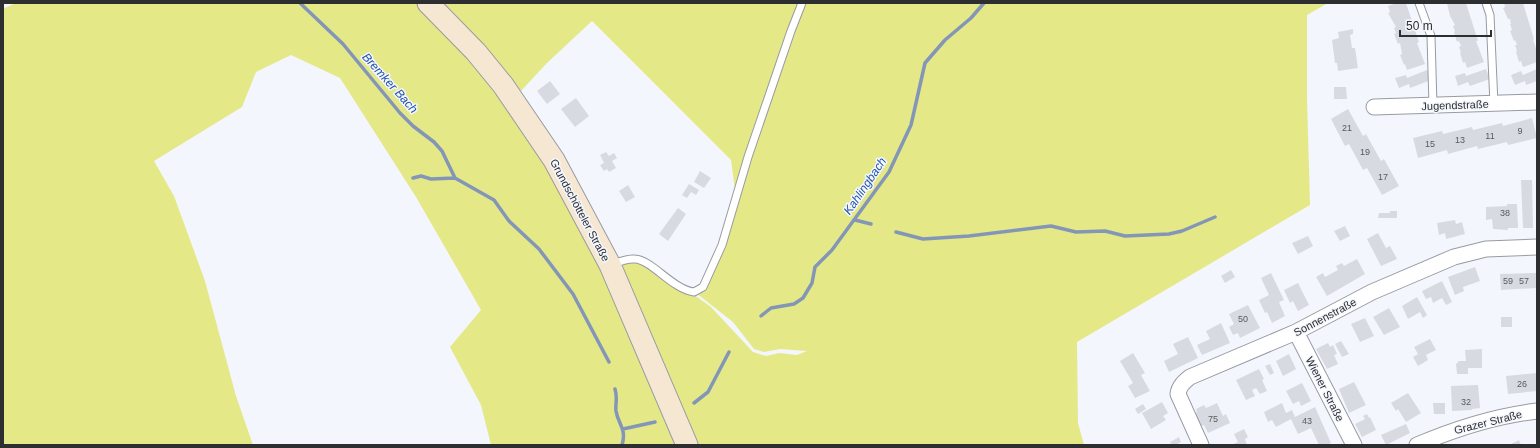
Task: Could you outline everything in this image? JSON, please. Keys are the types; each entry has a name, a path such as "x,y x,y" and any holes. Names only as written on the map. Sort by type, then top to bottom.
{"main road":[{"name":"Grundschötteler Straße","path":"428,3 476,52 503,85 554,160 610,265 687,445"}],"street":[{"name":"Jugendstraße","path":"1374,107 1537,102"},
{"name":"Sonnenstraße","path":"1202,445 1178,394 1182,383 1196,374 1296,332 1372,292 1454,257 1486,249 1537,247"},
{"name":"Wiener Straße","path":"1296,332 1354,445"},
{"name":"Grazer Straße","path":"1417,445 1445,433 1508,414 1537,411"}],"lane":[{"path":"610,265 624,259 639,259 682,289 694,292 703,287 722,245 748,157 802,3"},
{"path":"1419,3 1431,36 1433,106"},
{"path":"1486,3 1490,15 1494,104"}],"green space":[{"path":"16,3 423,3 554,160 687,445 491,445 481,405 450,347 481,310 416,197 340,78 291,55 256,72 242,107 154,161 174,196 205,281 236,396 253,445 3,445 3,6 5,8"},
{"path":"436,3 798,3 735,190 731,160 592,21 546,64 521,91 509,82"},
{"path":"803,3 1328,3 1307,15 1307,98 1310,205 1077,342 1078,423 1084,445 694,445 616,266 625,261 639,261 683,292 693,294 711,307 753,352 766,356 779,353 797,355 807,351 780,349 764,352 754,349 733,322 696,293 703,288 742,182"}],"building":[{"path":"1397,3 1406,3 1419,42 1417,43 1425,64 1407,70 1400,55 1402,54 1400,43 1398,44 1394,34 1396,33 1394,28 1396,27 1388,13 1390,12 1388,6"},
{"path":"1447,3 1466,3 1478,41 1476,41 1484,62 1467,68 1465,62 1463,63 1459,47 1461,46 1459,41 1457,42 1453,26 1455,25 1450,16"},
{"path":"1504,3 1523,3 1537,51 1537,62 1523,67 1521,61 1519,62 1515,45 1517,45 1510,31 1512,30 1510,19 1508,19 1503,8 1505,7"},
{"path":"1353,29 1353,34 1350,35 1352,48 1355,48 1358,68 1338,71 1337,63 1335,63 1332,40 1339,38 1338,32"},
{"path":"1486,69 1490,79 1470,86 1468,82 1458,86 1455,76 1465,73 1466,76"},
{"path":"1537,69 1537,81 1526,85 1525,81 1515,85 1511,75 1521,71 1523,75"},
{"path":"1427,70 1431,80 1410,88 1409,84 1399,88 1395,78 1406,75 1407,78"},
{"path":"550,81 560,94 547,104 537,91"},
{"path":"1334,87 1346,87 1347,99 1334,99"},
{"path":"576,98 589,116 575,127 561,109"},
{"path":"1348,109 1363,136 1366,134 1381,161 1384,159 1399,186 1382,195 1367,168 1363,170 1349,144 1345,146 1331,119"},
{"path":"1532,118 1537,138 1508,145 1507,142 1478,149 1477,146 1448,154 1447,150 1418,158 1413,138 1442,131 1443,134 1472,127 1473,130 1502,123 1503,126"},
{"path":"606,152 609,156 614,153 617,158 612,161 616,168 609,172 607,169 604,171 600,165 604,163 600,155"},
{"path":"700,171 711,178 704,188 694,182"},
{"path":"1521,180 1532,180 1533,228 1523,228"},
{"path":"689,184 699,190 696,195 691,192 687,198 682,195"},
{"path":"628,185 635,197 626,202 619,191"},
{"path":"1507,204 1517,204 1518,228 1508,228 1508,230 1493,229 1492,219 1486,220 1486,207 1507,206"},
{"path":"678,208 686,214 668,241 659,234"},
{"path":"1390,211 1397,211 1397,218 1378,218 1379,213 1390,213"},
{"path":"1455,220 1456,224 1462,222 1465,234 1446,239 1445,233 1439,235 1437,223"},
{"path":"1345,226 1350,236 1340,241 1334,231"},
{"path":"1378,233 1386,248 1390,246 1397,259 1381,266 1367,239"},
{"path":"1308,236 1313,246 1298,254 1292,243"},
{"path":"1357,259 1365,274 1327,296 1316,277 1323,273 1325,277 1338,270 1336,266 1342,263 1344,266"},
{"path":"1475,267 1480,281 1463,287 1464,291 1455,295 1448,277"},
{"path":"1231,270 1235,277 1225,283 1221,276"},
{"path":"1271,273 1284,300 1279,302 1285,316 1272,323 1259,300 1269,295 1261,278"},
{"path":"1537,273 1537,288 1501,290 1500,274"},
{"path":"1442,281 1452,302 1446,305 1442,298 1433,303 1431,297 1426,299 1422,291"},
{"path":"1298,283 1309,305 1298,311 1293,301 1290,303 1284,290"},
{"path":"1417,297 1427,315 1423,318 1420,312 1408,319 1402,306"},
{"path":"1248,305 1260,328 1240,338 1238,333 1233,335 1229,327 1234,324 1229,314"},
{"path":"1389,308 1400,327 1384,335 1373,317"},
{"path":"1501,317 1512,317 1512,327 1501,327"},
{"path":"1365,318 1374,336 1360,342 1351,324"},
{"path":"1221,323 1230,343 1202,355 1197,345 1210,339 1206,331"},
{"path":"1188,337 1198,358 1169,372 1164,361 1178,354 1173,344"},
{"path":"1430,339 1436,350 1426,355 1428,360 1418,366 1413,357 1418,354 1414,347"},
{"path":"1341,341 1349,354 1342,357 1335,344"},
{"path":"1328,343 1330,347 1333,345 1337,354 1334,355 1338,364 1327,369 1316,349"},
{"path":"1482,349 1482,368 1468,368 1468,374 1457,374 1456,364 1459,361 1466,361 1465,350"},
{"path":"1133,353 1145,373 1141,375 1150,391 1135,398 1128,386 1133,383 1120,361"},
{"path":"1289,354 1296,369 1283,376 1276,361"},
{"path":"1270,364 1274,373 1270,375 1265,366"},
{"path":"1259,369 1264,379 1262,380 1267,391 1260,394 1256,388 1252,390 1255,396 1246,400 1236,380"},
{"path":"1537,373 1537,391 1508,394 1506,376"},
{"path":"1354,382 1366,405 1349,413 1339,389"},
{"path":"1302,383 1311,401 1301,406 1299,401 1293,404 1286,391"},
{"path":"1478,385 1480,408 1452,411 1451,386"},
{"path":"1408,393 1421,413 1406,422 1398,409 1396,411 1391,403"},
{"path":"1162,402 1168,413 1163,416 1166,420 1151,429 1142,413"},
{"path":"1217,403 1223,416 1226,414 1230,423 1208,433 1204,425 1201,426 1195,414 1197,412 1196,409 1204,405 1206,408"},
{"path":"1282,403 1286,413 1292,410 1295,417 1315,407 1331,443 1327,445 1319,445 1311,428 1298,434 1291,419 1276,427 1272,420 1268,422 1264,412"},
{"path":"1433,403 1445,403 1445,414 1434,414"},
{"path":"1143,404 1146,409 1138,414 1135,409"},
{"path":"1367,414 1376,430 1362,437 1355,424 1365,419 1363,416"},
{"path":"1406,424 1410,433 1386,445 1381,435"},
{"path":"1244,429 1248,437 1245,439 1247,445 1231,445 1238,442 1234,434"},
{"path":"1179,437 1181,442 1176,445 1169,445 1171,444 1170,442"},
{"path":"1519,440 1521,445 1509,445"}],"waterway":[{"name":"Bremker Bach","path":"300,3 343,44 400,113 413,126 434,142 442,151 455,178 494,200 509,221 539,249 573,294 609,362"},
{"name":"Kahlingbach","path":"761,316 771,308 794,304 803,298 812,283 815,267 832,250 889,172 911,125 925,63 945,40 971,18 984,3"},
{"path":"413,178 421,176 431,179 455,178"},
{"path":"896,232 923,239 969,236 1051,226 1076,232 1105,231 1125,236 1169,234 1182,231 1215,217"},
{"path":"855,220 871,224"},
{"path":"694,403 708,392 729,352"},
{"name":"Bremker Bach","path":"615,389 616,411 623,431 622,445"},
{"path":"623,429 655,422"}]}
